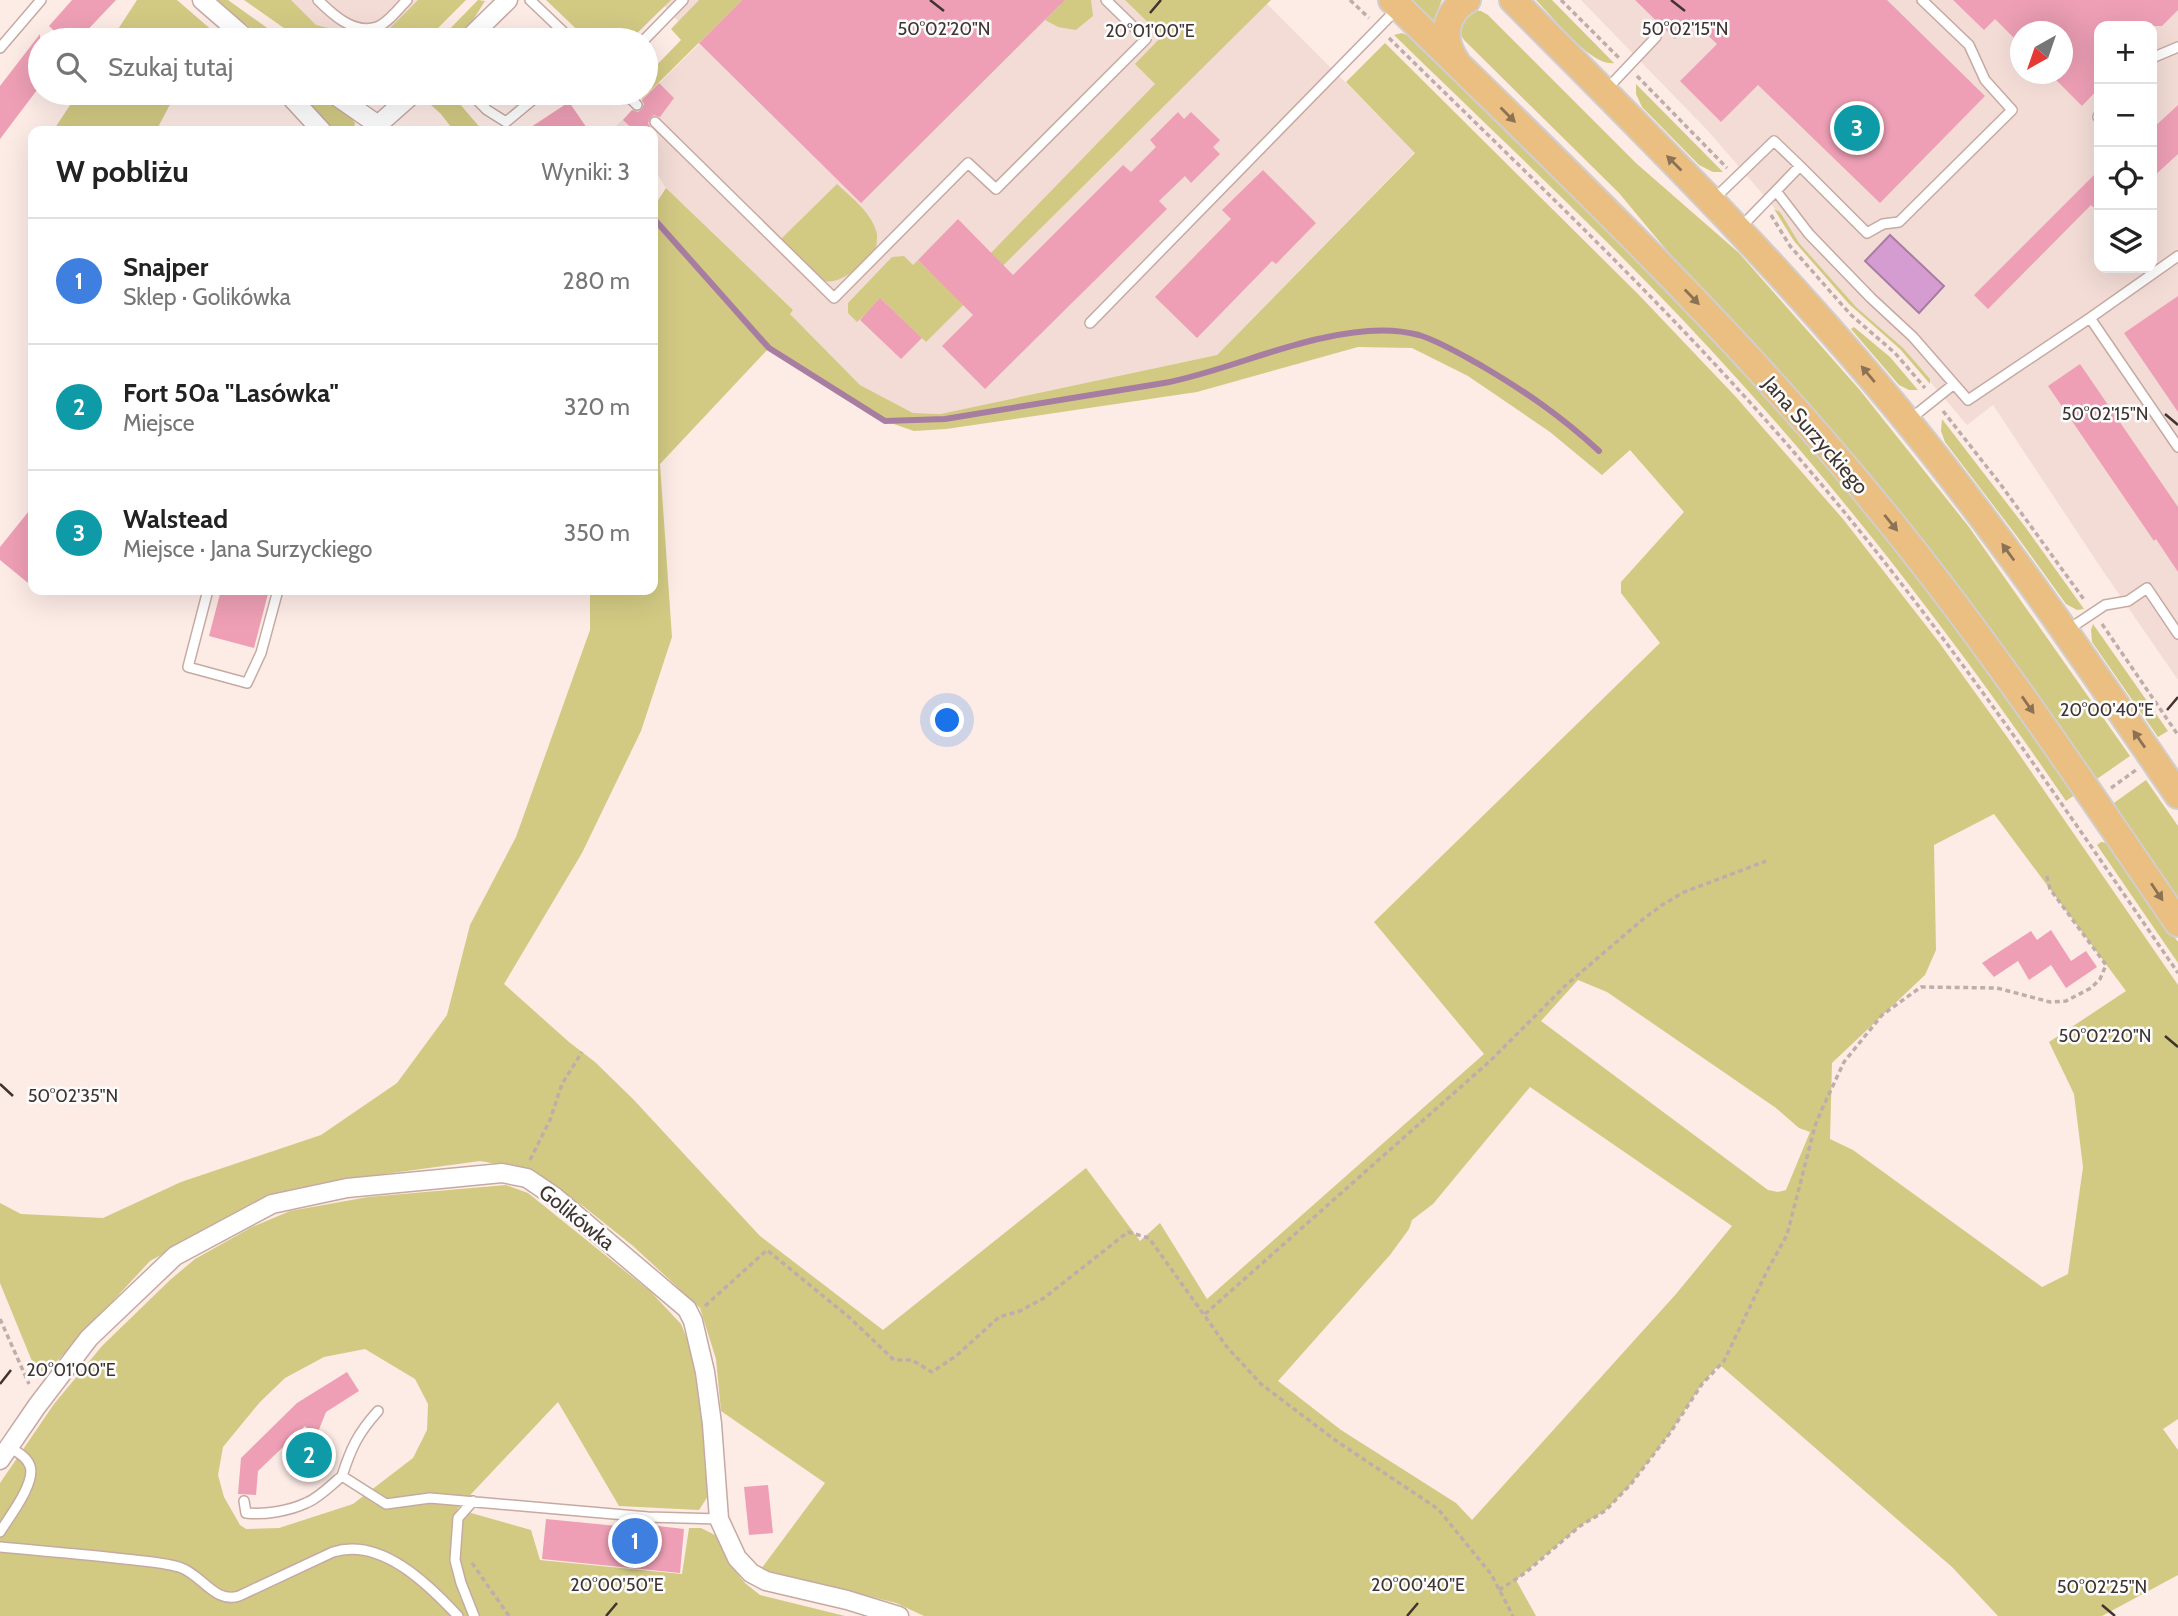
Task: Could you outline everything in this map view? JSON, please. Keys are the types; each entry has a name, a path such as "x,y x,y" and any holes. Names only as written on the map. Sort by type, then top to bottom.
{"main road":[{"path":"1460,67 1449,51 1446,32 1450,16 1467,0"},
{"name":"Jana Surzyckiego","path":"1395,3 1695,300 1857,481 1988,648 2178,923"},
{"path":"1516,5 1739,229 1818,316 1907,421 1995,534 2178,795"}],"street":[{"path":"202,0 234,28"},
{"path":"479,28 508,0"},
{"path":"298,105 318,126"},
{"path":"346,105 372,126"},
{"path":"376,126 400,105"},
{"name":"Golikówka","path":"5,1453 89,1338 175,1256 272,1204 347,1188 502,1173 527,1178 555,1197 687,1310"},
{"path":"687,1310 693,1321 705,1372 719,1519 737,1558 746,1569 761,1578 899,1616"}],"lane":[{"path":"0,48 41,0"},
{"path":"318,0 335,17 347,24 364,28 377,27 407,0"},
{"path":"530,0 559,28"},
{"path":"656,28 683,0"},
{"path":"655,122 834,298 968,163 996,189 1146,39 1107,0"},
{"path":"1712,202 1774,141 1867,233 1883,224 1899,222 2012,110 1985,80 1969,45 1922,0"},
{"path":"1090,323 1363,43 1395,3"},
{"path":"1604,92 1656,37"},
{"path":"2157,56 2178,47"},
{"path":"482,105 506,122 527,105"},
{"path":"1739,229 1800,166"},
{"path":"1776,191 1809,234 1913,337 1968,400 2178,256"},
{"path":"2090,318 2178,447"},
{"path":"1907,421 1954,384"},
{"path":"2065,632 2105,605 2128,601 2147,588 2178,634"},
{"path":"207,595 188,667 247,683 261,653 277,595"},
{"path":"244,1502 246,1513 261,1514 310,1502 342,1476 360,1432 378,1411"},
{"path":"0,1532 31,1479 27,1461 5,1453"},
{"path":"342,1476 386,1504 430,1498 648,1517 719,1519"},
{"path":"473,1501 458,1518 455,1560 474,1616"},
{"path":"0,1547 84,1554 179,1567 196,1575 219,1596 228,1598 239,1596 333,1552 344,1548 365,1548 413,1575 458,1616"}],"path":[{"path":"1350,0 1369,19"},
{"path":"1561,0 1621,60"},
{"path":"1390,39 1673,320 1800,459 1877,552 1960,660 2178,973"},
{"path":"1640,79 1729,169"},
{"path":"1770,214 1790,246 1835,297 1856,320 1895,353 1925,388"},
{"path":"1945,414 2022,513 2089,606"},
{"path":"2098,620 2178,735"},
{"path":"2103,793 2139,768"},
{"path":"1205,1314 1490,1060 1565,986 1661,905 1684,892 1766,861"},
{"path":"1499,1590 1525,1573 1580,1525 1605,1511 1631,1484 1670,1433 1702,1384 1724,1361 1787,1235 1815,1126 1827,1097 1844,1062 1882,1015 1921,986 1997,988 2050,1002 2066,1001 2091,988 2100,979 2106,965 2050,889 2046,873"},
{"path":"527,1178 532,1154 550,1120 562,1084 582,1052"},
{"path":"687,1310 704,1307 767,1250 850,1318 894,1360 912,1360 932,1372 956,1356 999,1317 1020,1311 1044,1298 1128,1232 1149,1238 1227,1347 1261,1384 1335,1440 1438,1509 1491,1574 1513,1616"},
{"path":"0,1319 37,1406"},
{"path":"457,1540 509,1616"}],"shaded area":[{"path":"137,0 177,0 209,28 119,28"},
{"path":"214,0 228,0 267,28 251,28"},
{"path":"244,0 291,0 316,25 328,28 284,28"},
{"path":"280,0 428,0 401,28 312,28"},
{"path":"418,0 466,0 438,28 390,28"},
{"path":"478,0 485,1 467,28 451,28"},
{"path":"546,0 671,0 642,28 575,28"},
{"path":"659,0 1263,0 1415,152 1217,355 940,414 913,413 860,385 789,313 793,310 666,188 658,175 658,126 616,126 637,105 658,105 658,85 699,44"},
{"path":"699,0 742,0 658,83 658,64 681,40 671,29"},
{"path":"1056,0 1091,0 1093,16 1076,30 1058,27 1045,20 1060,5"},
{"path":"1125,0 1271,0 926,342 881,299 857,322 848,313 848,303 892,257 904,256 913,265 918,260 952,293 1155,84 1135,64 1162,36"},
{"path":"1408,0 1442,0 1433,22"},
{"path":"1536,0 1552,0 1614,63 1605,62 1583,49"},
{"path":"1581,0 2178,0 2178,680 1993,405 1967,425 1903,350 1857,310 1796,242 1778,212 1710,133"},
{"path":"1473,10 1488,15 1637,164 1739,253 1859,389 1969,527 2130,756 2094,781 1619,193 1464,40 1459,32 1460,20"},
{"path":"1402,33 1416,39 1649,269 1803,435 1956,625 2076,794 2066,801 1911,587 1828,483 1741,383 1614,249 1394,35"},
{"path":"1385,43 1639,295 1735,396 1843,519 1938,641 2010,741 2178,985 2178,1419 2163,1429 2178,1450 2178,1575 2102,1616 1998,1616 1952,1567 1718,1366 1702,1384 1670,1433 1631,1484 1605,1511 1580,1526 1516,1580 1536,1616 924,1616 896,1603 761,1569 825,1483 721,1411 716,1359 700,1308 633,1246 583,1206 538,1177 509,1166 480,1161 326,1182 270,1195 150,1261 47,1372 36,1371 0,1283 0,1203 21,1214 103,1218 181,1182 321,1135 397,1083 447,1015 470,925 516,837 590,630 590,595 658,595 658,200 666,188 793,310 790,314 860,385 913,413 940,414 1217,355 1415,153 1346,82","holes":["1358,347 1412,348 1468,376 1550,432 1602,475 1630,450 1684,512 1621,582 1621,593 1660,643 1374,922 1484,1054 1207,1299 1160,1223 1140,1241 1086,1168 883,1330 760,1236 633,1099 595,1062 504,984 582,853 641,731 672,637 660,464 769,348 885,421 914,431 946,429 1197,392","1994,814 2126,991 2049,1042 2074,1094 2083,1167 2068,1274 2042,1287 1853,1150 1830,1139 1832,1063 1925,975 1936,950 1934,845","1578,980 1607,992 1776,1108 1799,1128 1810,1132 1786,1190 1768,1190 1541,1021","1530,1087 1732,1226 1676,1294 1472,1520 1456,1503 1341,1430 1278,1381 1390,1255 1409,1229 1412,1220 1433,1204"]},
{"path":"1636,84 1723,172 1713,172 1699,165 1642,107 1636,94"},
{"path":"70,105 170,105 159,126 56,126"},
{"path":"311,105 335,105 355,123 354,126 331,126"},
{"path":"431,105 461,105 479,126 450,126"},
{"path":"837,184 861,206 871,220 877,234 877,242 875,250 859,267 844,277 829,282 812,272 781,239"},
{"path":"1774,209 1780,212 1799,243 1856,307 1903,348 1930,379 1930,384 1900,349 1849,304 1794,241"},
{"path":"1890,235 1944,286 1919,313 1865,261"},
{"path":"1854,327 1890,357 1918,390 1909,390 1899,385 1851,329"},
{"path":"1942,419 2084,609 2077,610 2066,604 1945,442 1941,431"},
{"path":"2093,624 2168,731 2158,737 2092,642"},
{"path":"2146,780 2178,826 2178,902 2111,805"},
{"path":"2101,842 2110,843 2178,942 2178,963 2097,845"},
{"path":"506,1185 528,1193 651,1292 681,1324 697,1363 708,1496 699,1510 619,1506 558,1402 457,1509 531,1530 540,1560 682,1574 689,1528 701,1528 717,1536 731,1566 745,1583 760,1595 845,1616 0,1616 0,1483 54,1404 102,1346 195,1259 252,1227 290,1211 368,1197","holes":["365,1349 415,1379 428,1404 427,1430 413,1458 353,1504 279,1528 246,1529 240,1525 224,1497 218,1475 223,1447 260,1402 285,1378 324,1357"]}],"building":[{"path":"72,0 116,0 89,28 49,26"},
{"path":"742,0 1065,0 861,203 699,43"},
{"path":"1635,0 1887,0 1985,96 1880,203 1758,85 1721,122 1680,81 1717,44 1693,21 1675,39"},
{"path":"1953,0 2178,0 2178,10 2162,26 2157,26 2157,21 2094,21 2094,93 2082,106 2060,84 2073,84 2073,21 2010,21 2010,34 1995,19 1984,30"},
{"path":"28,50 28,102 0,139 0,86"},
{"path":"658,84 674,98 660,117 654,115 650,118 650,126 630,126 623,120 632,110 638,112 644,105 658,105"},
{"path":"564,105 571,105 586,126 533,126"},
{"path":"2178,105 2178,154 2157,173 2157,147 2157,124"},
{"path":"1178,112 1184,119 1191,112 1220,140 1213,147 1220,154 1191,183 1185,176 1159,201 1167,209 985,389 942,346 973,315 918,260 958,219 1013,275 1123,165 1131,172 1156,147 1150,140"},
{"path":"1263,170 1316,223 1276,264 1272,261 1197,338 1155,297 1231,219 1222,210"},
{"path":"2094,175 2094,208 2091,205 1988,309 1974,295"},
{"path":"2178,296 2178,412 2124,333"},
{"path":"880,298 922,338 901,359 860,320"},
{"path":"2080,364 2178,507 2178,572 2048,386"},
{"path":"28,512 28,583 0,560 0,547"},
{"path":"220,595 268,595 254,648 209,636"},
{"path":"2051,930 2071,961 2086,951 2097,967 2066,988 2051,965 2029,980 2018,961 1994,977 1982,963 2031,931 2037,940"},
{"path":"347,1372 359,1391 326,1412 316,1437 305,1426 258,1471 256,1495 238,1494 241,1458 297,1403"},
{"path":"768,1485 773,1533 749,1535 744,1487"},
{"path":"546,1519 658,1530 658,1526 684,1529 680,1573 542,1559"}],"waterway":[{"path":"658,223 769,348 885,421 945,419 1164,383 1303,343 1347,333 1384,331 1419,335 1467,358 1543,405 1599,451"}],"place":[{"name":"Walstead","path":"1857,128"},
{"name":"Fort 50a \"Lasówka\"","path":"309,1455"},
{"name":"Snajper","path":"635,1541"}]}
